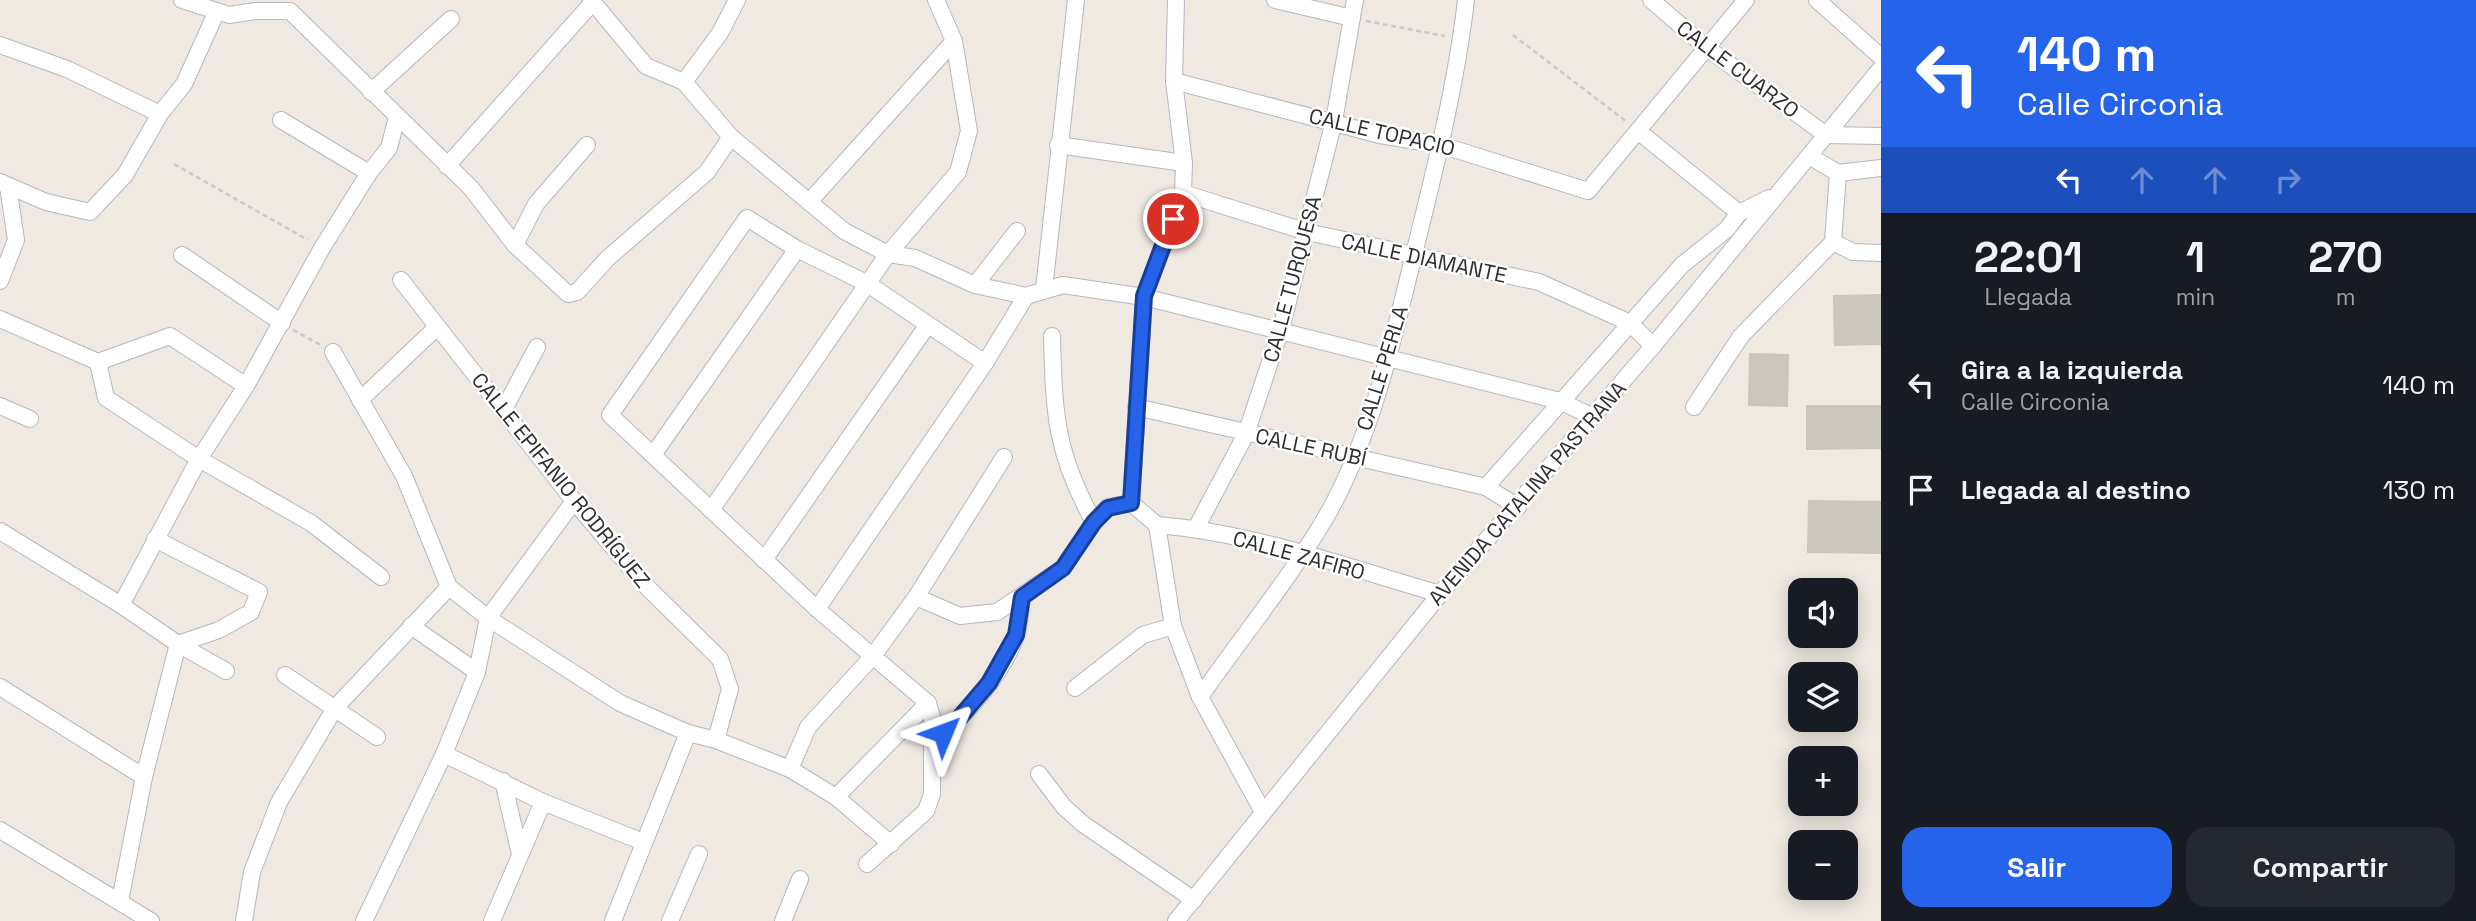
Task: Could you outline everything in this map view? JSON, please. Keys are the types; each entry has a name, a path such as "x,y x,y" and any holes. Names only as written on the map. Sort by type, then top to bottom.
{"street":[{"path":"182,0 223,13 290,11 471,188 515,245 568,294 577,292 608,258 707,172 731,137"},
{"path":"684,82 720,33 737,0"},
{"path":"711,510 888,254 958,172 969,131 954,41 936,0"},
{"path":"1044,289 1076,0"},
{"path":"1131,503 1144,296 1183,192 1184,163 1174,81 1176,0"},
{"path":"1275,0 1352,18"},
{"name":"CALLE TURQUESA","path":"1196,528 1246,433 1281,328 1334,121 1354,0"},
{"name":"CALLE PERLA","path":"1200,696 1330,509 1354,456 1390,356 1441,145 1462,39 1466,0"},
{"name":"CALLE CUARZO","path":"1651,0 1707,48 1826,135"},
{"path":"1739,212 1638,131 1746,0"},
{"path":"1817,0 1881,57"},
{"path":"447,166 592,1 646,66 684,82 731,137 844,231 888,254 915,258 975,285 1026,296 1063,285 1144,296 1189,310 1281,328 1560,401 1593,417"},
{"path":"4,184 46,202 90,212 125,175 160,114 184,84 223,13"},
{"path":"371,92 451,19"},
{"path":"809,202 954,41"},
{"path":"0,45 68,69 160,114"},
{"name":"AVENIDA CATALINA PASTRANA","path":"1176,921 1440,594 1518,507 1653,346 1881,68"},
{"name":"CALLE TOPACIO","path":"1174,81 1380,135 1441,145 1588,191 1638,131"},
{"path":"121,605 199,459 246,386 322,248 369,173 389,148 397,117"},
{"path":"281,120 369,173"},
{"path":"1826,135 1881,136"},
{"path":"389,148 422,141"},
{"path":"515,245 536,204 587,145"},
{"path":"1058,145 1184,163"},
{"path":"1809,156 1838,173 1881,168"},
{"path":"1694,407 1741,336 1833,242 1838,173"},
{"path":"0,281 16,240 4,184"},
{"name":"CALLE DIAMANTE","path":"1183,192 1307,232 1413,257 1539,282 1630,323 1653,346"},
{"path":"1486,487 1682,265 1727,229 1739,212 1775,195"},
{"path":"867,864 926,811 932,794 932,717 928,703 764,560 610,415 747,218 797,249 868,284 985,363"},
{"path":"975,285 1017,230"},
{"path":"1833,242 1853,252 1881,253"},
{"path":"653,455 797,249"},
{"path":"182,255 282,323"},
{"name":"CALLE EPIFANIO RODRÍGUEZ","path":"401,280 574,501 645,585 720,659 730,690 716,740"},
{"path":"817,608 985,363 1026,296"},
{"path":"0,319 98,362 170,336 246,386"},
{"path":"764,560 927,326"},
{"path":"360,400 436,328"},
{"path":"1052,335 1054,413 1063,453 1079,496 1094,522"},
{"path":"504,409 537,347"},
{"path":"334,352 404,476 449,587 488,618 620,703 688,733 716,740 790,769 836,797 891,844"},
{"path":"98,362 106,398 199,459 311,523 381,577"},
{"path":"0,406 30,419"},
{"name":"CALLE RUBÍ","path":"1136,407 1486,487 1518,507"},
{"path":"790,769 808,727 873,656 916,597 1004,457"},
{"path":"365,921 444,754 477,672 488,618 574,501"},
{"path":"916,597 960,616 997,612 1063,568 1094,522 1108,508 1131,503"},
{"path":"1131,503 1157,524 1173,626 1200,696 1263,812"},
{"name":"CALLE ZAFIRO","path":"1157,524 1196,528 1302,552 1440,594"},
{"path":"0,531 121,605 178,644 226,671"},
{"path":"155,539 259,592 251,612 219,630 178,644"},
{"path":"244,921 252,872 279,802 335,708 449,587"},
{"path":"931,736 950,729 989,683 1016,635 1022,597"},
{"path":"411,626 477,672"},
{"path":"1075,688 1143,635 1173,626"},
{"path":"120,901 144,777 178,644"},
{"path":"285,675 377,737"},
{"path":"0,687 144,777"},
{"path":"836,797 928,703"},
{"path":"613,921 688,733"},
{"path":"444,754 543,802 643,842"},
{"path":"1039,774 1064,807 1083,824 1194,900"},
{"path":"503,781 520,854"},
{"path":"492,921 543,802"},
{"path":"0,830 151,921"},
{"path":"674,919 699,853"},
{"path":"783,921 800,880"}],"path":[{"path":"1352,18 1462,39"},
{"path":"1513,35 1638,131"},
{"path":"174,164 322,248"},
{"path":"282,323 334,352"}],"building":[{"path":"1881,295 1881,344 1835,345 1834,296"},
{"path":"1750,354 1788,355 1787,406 1749,405"},
{"path":"1807,406 1881,406 1881,448 1807,449"},
{"path":"1809,501 1881,502 1881,553 1808,552"}],"route":[{"path":"943,733 950,729 989,683 1016,635 1022,597 1063,568 1094,522 1108,508 1131,503 1144,296 1173,219"}]}
